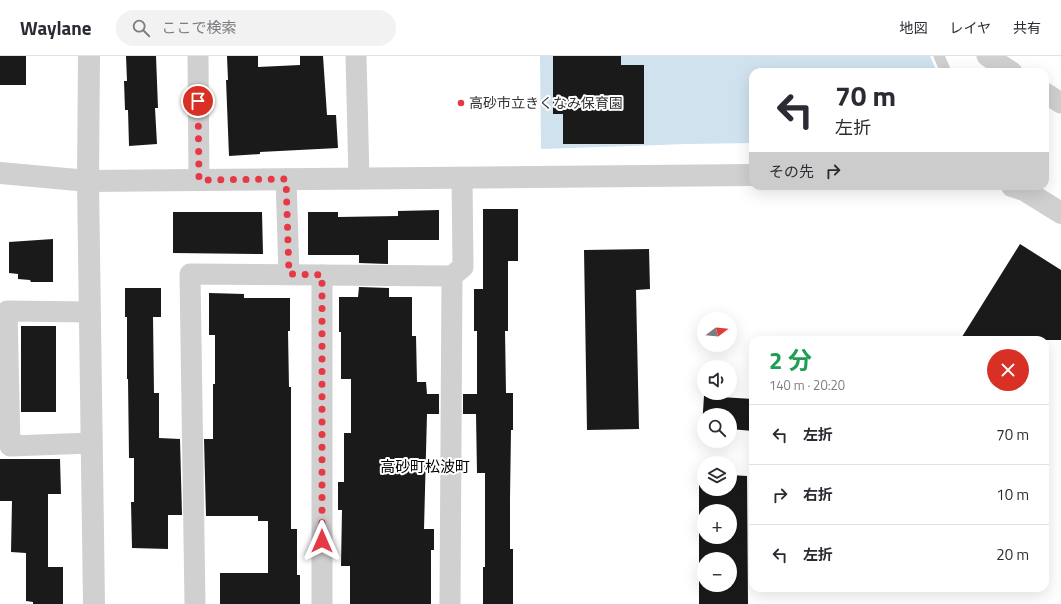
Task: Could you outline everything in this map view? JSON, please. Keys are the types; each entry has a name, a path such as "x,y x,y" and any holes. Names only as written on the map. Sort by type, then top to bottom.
{"street":[{"path":"89,56 88,181 94,604"},
{"path":"198,56 199,180"},
{"path":"356,56 359,179"},
{"path":"1049,96 1061,103"},
{"path":"0,173 88,181 749,175"},
{"path":"195,604 190,274 452,276 462,267 462,178"},
{"path":"286,179 289,274"},
{"path":"1024,190 1061,213"},
{"path":"322,275 322,604"},
{"path":"450,604 452,276"},
{"path":"90,312 7,311 10,446 92,443"}],"lane":[{"path":"939,56 944,68"}],"water":[{"path":"540,56 930,56 935,68 749,68 749,143 541,149"}],"building":[{"path":"0,56 26,56 26,85 0,85"},
{"path":"126,56 156,56 158,108 155,108 157,144 129,146 128,110 125,110 124,81 127,81"},
{"path":"227,56 258,56 258,67 300,65 300,56 323,56 327,115 336,115 338,148 260,152 260,154 229,156 226,80 228,80"},
{"path":"553,56 621,56 621,65 644,65 644,144 563,144 563,114 553,114"},
{"path":"483,209 518,209 518,261 508,261 508,331 505,331 506,393 513,393 513,430 511,430 510,549 513,549 513,604 483,604 483,567 485,567 485,473 477,473 476,414 463,414 463,394 477,394 477,331 474,331 474,289 483,289"},
{"path":"439,210 439,240 388,240 388,264 359,263 359,255 308,255 308,212 338,212 338,217 398,216 398,211"},
{"path":"173,212 262,212 263,254 173,253"},
{"path":"53,239 53,282 31,282 30,280 18,279 18,274 9,273 9,242"},
{"path":"1020,244 1061,270 1061,340 1049,340 1049,336 962,336"},
{"path":"649,249 650,289 636,290 639,429 587,430 584,250"},
{"path":"359,287 389,288 389,297 412,297 412,336 416,336 417,382 426,382 427,394 439,394 439,414 427,414 424,529 434,529 434,550 431,550 431,604 350,604 350,566 341,566 342,510 338,510 338,482 344,482 344,433 351,433 351,379 341,379 339,297 358,297"},
{"path":"125,288 161,288 161,317 153,317 154,393 159,393 159,438 180,439 182,515 168,515 168,549 132,548 131,502 134,502 134,458 129,458 127,317 125,317"},
{"path":"209,293 244,294 244,298 290,298 290,331 288,331 289,387 291,387 291,529 297,529 297,575 300,575 300,604 220,604 220,573 268,573 268,521 258,521 258,516 206,516 204,439 213,439 213,384 215,384 215,335 209,335"},
{"path":"21,326 56,326 56,412 21,412"},
{"path":"749,399 749,431 737,430 737,408 703,408 704,400"},
{"path":"0,459 60,459 61,494 48,494 48,567 63,567 63,604 33,604 33,602 26,601 26,553 11,552 12,501 0,501"},
{"path":"737,475 747,476 748,604 699,604 699,592 737,592 737,552 699,552 699,544 737,544 737,504 699,504 699,496 737,496"}],"place":[{"name":"高砂市立きくなみ保育園","path":"461,103"}],"district":[{"name":"高砂町松波町","path":"425,467"}],"route":[{"path":"198,101 199,180 286,179 289,274 322,275 322,541"}]}
